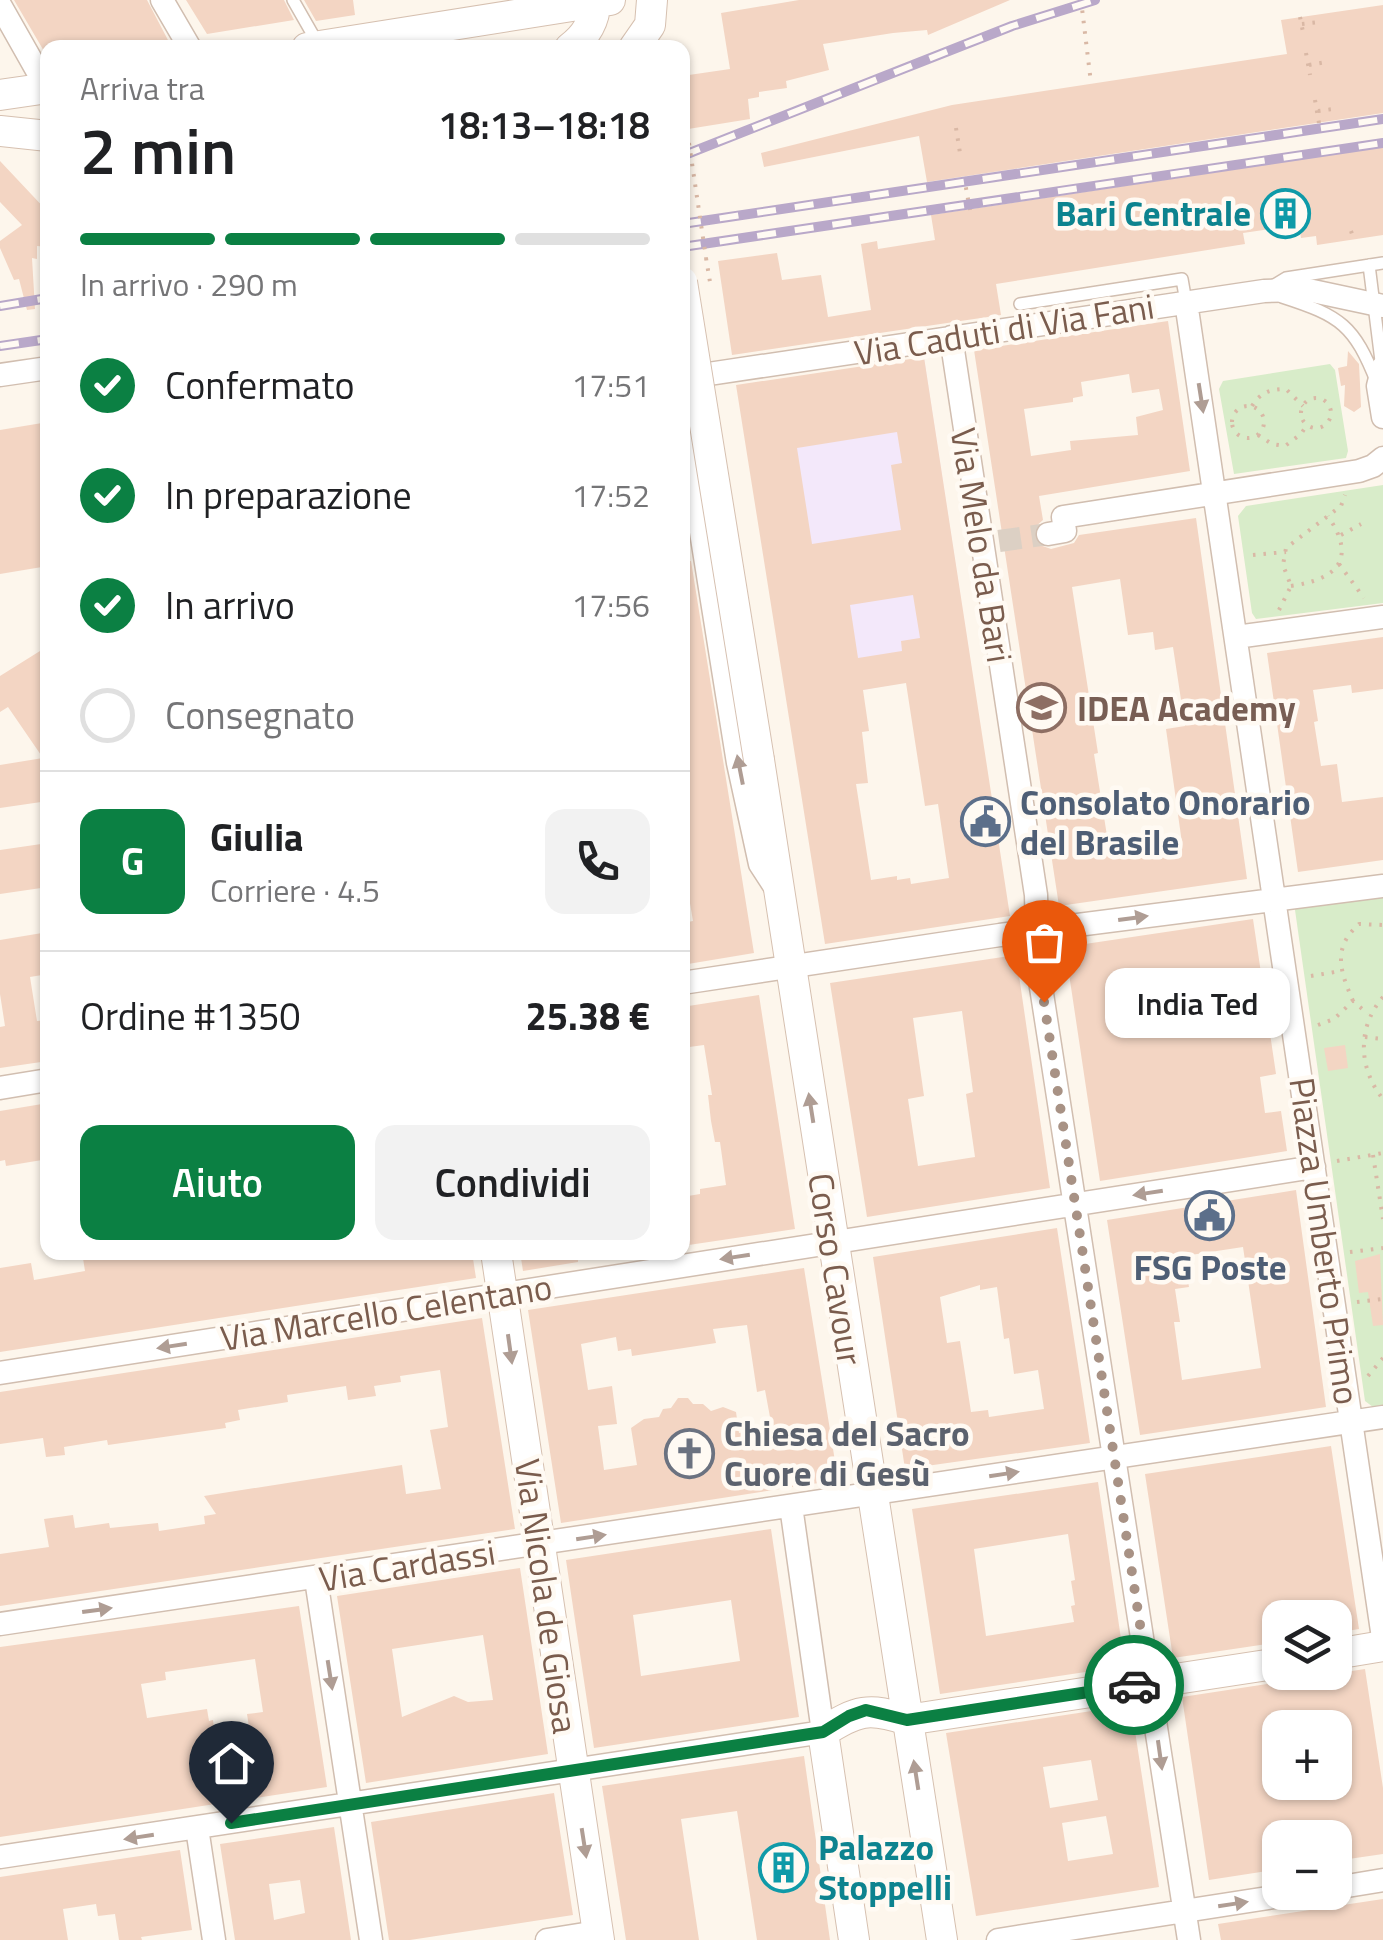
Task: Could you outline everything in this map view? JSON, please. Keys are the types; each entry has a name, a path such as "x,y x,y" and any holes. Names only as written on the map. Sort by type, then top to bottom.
{"main road":[{"path":"354,40 465,24 496,9 604,3 642,30"},
{"path":"579,40 604,3"},
{"path":"0,95 40,89"},
{"path":"0,131 40,135"},
{"name":"Corso Cavour","path":"692,286 758,760 942,1940"},
{"name":"Via Nicola de Giosa","path":"497,1260 598,1936"},
{"path":"1352,1650 1383,1642"},
{"path":"854,1940 823,1732 866,1710 907,1720 1262,1666"}],"street":[{"path":"162,0 185,40"},
{"path":"0,4 40,75"},
{"path":"690,377 692,286"},
{"path":"1186,302 1264,291 1308,290 1380,304"},
{"name":"Via Caduti di Via Fani","path":"690,377 1186,302"},
{"name":"Piazza Umberto Primo","path":"1186,302 1352,1422 1383,1417"},
{"name":"Via Melo da Bari","path":"950,337 1036,895 1038,968 1189,1940"},
{"path":"0,376 40,369"},
{"path":"1381,374 1383,418"},
{"path":"0,388 40,382"},
{"path":"1048,534 1065,532 1063,517 1359,471 1383,458"},
{"name":"Corso Cavour","path":"690,463 738,763 760,864 780,894"},
{"path":"1236,637 1383,617"},
{"path":"690,982 1383,886"},
{"path":"0,1088 40,1081"},
{"name":"Via Marcello Celentano","path":"0,1373 1314,1167"},
{"path":"1352,1422 1383,1642"},
{"name":"Via Cardassi","path":"0,1624 1352,1422"},
{"path":"0,1858 823,1732 791,1506"},
{"path":"316,1579 371,1940"},
{"path":"196,1828 214,1940"},
{"path":"1352,1885 1383,1880"},
{"path":"998,1940 1262,1899"},
{"path":"548,1940 598,1936"}],"lane":[{"path":"293,0 310,40"},
{"path":"1264,291 1286,278 1383,264"},
{"path":"1369,266 1380,304 1381,374"},
{"name":"Via Caduti di Via Fani","path":"1020,304 1182,279 1186,302"},
{"path":"1264,291 1310,306 1342,322 1381,374"}],"path":[{"path":"1081,0 1091,83"},
{"path":"1300,16 1303,32"},
{"path":"1302,24 1320,22"},
{"path":"1306,52 1310,75"},
{"path":"1088,58 1095,56"},
{"path":"1308,65 1326,62"},
{"path":"1315,100 1319,123"},
{"path":"1317,112 1333,109"},
{"path":"956,128 960,153"},
{"path":"690,151 706,258 692,286"},
{"path":"964,177 970,210"},
{"path":"1272,381 1273,389"},
{"path":"1303,406 1286,390 1273,389 1260,394 1252,406 1237,410 1230,424 1244,438 1258,435 1284,446 1307,425"},
{"path":"1318,398 1332,411 1326,424 1316,428 1307,425 1301,414 1303,406 1318,398"},
{"path":"1252,406 1264,422 1258,435"},
{"path":"1284,446 1287,462"},
{"path":"1278,610 1291,586 1283,564 1286,552 1302,534 1341,506 1345,495"},
{"path":"1291,586 1323,579 1339,564 1343,551 1340,535 1328,516"},
{"path":"1340,535 1361,524"},
{"path":"1253,555 1286,552"},
{"path":"1339,564 1364,598"},
{"path":"1368,1014 1353,1000 1342,971 1345,937 1359,924 1383,925"},
{"path":"1311,976 1342,971"},
{"path":"1383,998 1368,1014 1364,1036 1365,1065 1383,1099"},
{"path":"1318,1026 1334,1019 1353,1000"},
{"path":"1364,1036 1383,1039"},
{"path":"1337,1160 1383,1153"},
{"path":"1373,1155 1383,1219"},
{"path":"1350,1252 1383,1248"},
{"path":"1357,1302 1383,1299"},
{"path":"1368,1376 1383,1358"}],"shaded area":[{"path":"924,358 973,679 907,682 847,693 737,387"}],"green space":[{"path":"1330,364 1335,370 1346,458 1234,474 1219,389 1223,381"},
{"path":"1383,485 1383,603 1256,619 1238,516 1246,506"},
{"path":"1383,891 1383,1405 1373,1407 1365,1401 1294,903"}],"building":[{"path":"14,0 147,0 168,40 40,40 40,44"},
{"path":"186,0 284,0 294,20 207,34"},
{"path":"304,0 353,0 355,15 316,21"},
{"path":"799,0 1010,0 928,35 927,30 823,44 829,70 786,81 787,88 759,92 759,97 748,99 750,119 690,129 690,75 730,69 721,13"},
{"path":"1383,5 1383,113 927,182 919,136 764,167 761,153 952,105 1287,54 1281,20"},
{"path":"1383,147 1383,235 1317,245 1316,236 1301,238 1299,225 1243,233 1245,244 996,284 1001,315 732,355 718,261 777,253 782,280 821,275 828,317 871,310 861,244 877,241 878,249 935,240 931,215"},
{"path":"0,161 40,204 40,246 37,259 32,258 35,309 27,310 19,279 14,280 0,248 0,241 22,225 0,202"},
{"path":"1168,321 1190,471 1039,496 1043,520 1034,528 1033,536 1037,544 1051,549 1074,543 1079,535 1196,518 1247,879 1059,906 974,350","holes":["1129,374 1132,393 1159,389 1163,410 1136,417 1138,435 1070,441 1071,450 1031,456 1024,409 1073,402 1073,398 1083,396 1081,382","1120,579 1128,635 1153,632 1155,650 1173,647 1185,726 1166,729 1182,843 1150,848 1149,836 1108,842 1072,587"]},
{"path":"1348,351 1359,364 1361,407 1354,412 1344,406 1345,385 1341,386 1338,368 1347,366"},
{"path":"924,357 1010,916 825,944 736,385","holes":["897,432 902,463 891,465 901,530 812,544 797,448","913,595 920,638 901,641 902,651 858,658 850,605","906,683 925,806 938,804 949,878 911,884 910,878 897,880 897,876 871,880 856,784 868,783 862,732 869,731 863,690"]},
{"path":"40,423 40,567 0,574 0,430"},
{"path":"690,561 754,953 690,964 693,921"},
{"path":"1383,637 1383,689 1352,693 1351,685 1313,690 1321,766 1337,764 1342,802 1383,797 1383,860 1298,872 1267,653"},
{"path":"40,651 40,754 8,707 0,712 0,676"},
{"path":"40,758 40,802 0,808 0,765"},
{"path":"40,844 40,888 0,894 0,850"},
{"path":"1253,919 1276,1074 1260,1077 1265,1113 1281,1111 1287,1151 1100,1181 1065,947"},
{"path":"40,933 40,975 30,977 40,1021 40,1062 0,1068 0,1027 5,1026 0,994 0,940"},
{"path":"1016,955 1050,1188 867,1217 830,983","holes":["962,1011 973,1092 966,1094 975,1157 918,1166 908,1099 924,1096 913,1018"]},
{"path":"759,995 795,1229 690,1245 690,1196 700,1194 700,1189 726,1185 720,1142 715,1142 711,1121 708,1095 712,1095 704,1045 690,1047 690,1006"},
{"path":"1345,1045 1348,1068 1328,1071 1324,1048"},
{"path":"40,1104 40,1160 6,1166 5,1160 0,1161 0,1111"},
{"path":"1296,1190 1326,1407 1140,1435 1107,1220","holes":["1243,1247 1261,1368 1182,1380 1174,1322 1180,1322 1175,1289 1189,1287 1184,1256"]},
{"path":"1057,1228 1090,1443 905,1469 873,1257","holes":["980,1285 980,1290 997,1287 1004,1339 1009,1338 1014,1374 1038,1370 1044,1409 989,1417 988,1410 971,1412 960,1341 947,1343 940,1297"]},
{"path":"1380,1254 1383,1325 1373,1326 1368,1292 1359,1293 1355,1261"},
{"path":"83,1260 473,1260 476,1278 0,1352 0,1268 31,1263 34,1280 85,1271"},
{"path":"521,1260 578,1260 578,1262 523,1271"},
{"path":"804,1268 838,1480 561,1523 528,1310","holes":["747,1325 757,1392 765,1390 772,1428 739,1433 736,1412 723,1407 711,1411 688,1398 678,1398 659,1417 644,1419 631,1428 637,1465 604,1470 598,1426 617,1424 612,1386 588,1390 581,1344 616,1337 618,1351 631,1349 632,1356 716,1343 713,1329"]},
{"path":"482,1318 515,1529 0,1606 0,1554 49,1547 44,1519 73,1515 75,1528 158,1523 159,1531 205,1524 204,1516 216,1514 204,1496 402,1465 406,1494 441,1489 430,1430 448,1427 440,1370 400,1376 401,1382 374,1386 376,1396 348,1400 346,1386 287,1395 288,1402 238,1410 240,1420 225,1423 226,1428 108,1445 107,1440 64,1447 65,1455 46,1457 43,1438 0,1444 0,1392"},
{"path":"1331,1446 1359,1629 1352,1630 1352,1600 1262,1600 1262,1645 1173,1658 1145,1474"},
{"path":"1098,1482 1125,1666 940,1694 912,1509","holes":["1068,1534 1075,1580 1071,1581 1074,1622 986,1636 974,1549"]},
{"path":"771,1529 799,1717 594,1748 566,1560","holes":["731,1600 740,1661 641,1676 633,1615"]},
{"path":"520,1568 548,1754 366,1783 337,1596","holes":["483,1635 493,1700 468,1702 454,1696 402,1717 392,1649"]},
{"path":"299,1606 327,1787 0,1837 0,1647","holes":["255,1659 263,1712 247,1714 254,1759 219,1764 213,1720 209,1721 207,1709 147,1718 141,1684 166,1680 165,1672"]},
{"path":"1365,1669 1383,1788 1383,1854 1352,1859 1352,1820 1262,1820 1262,1872 1209,1880 1182,1697 1262,1685 1262,1690 1352,1690 1352,1671"},
{"path":"1131,1705 1159,1887 976,1916 946,1733","holes":["1091,1760 1098,1800 1050,1808 1043,1767","1106,1816 1113,1854 1068,1861 1062,1823"]},
{"path":"804,1756 830,1940 757,1940 737,1811 681,1819 699,1940 626,1940 602,1786"},
{"path":"554,1793 573,1915 389,1940 371,1822"},
{"path":"334,1827 351,1940 235,1940 220,1844","holes":["300,1880 305,1913 274,1920 269,1884"]},
{"path":"180,1850 192,1930 141,1937 142,1940 119,1940 115,1914 98,1916 96,1904 63,1909 68,1940 0,1940 0,1877"},
{"path":"1383,1899 1383,1940 1221,1940 1218,1924 1310,1910 1352,1910 1352,1904"}],"tunnel":[{"path":"999,541 1048,534"}],"railway":[{"path":"690,153 1012,26 1095,0"},
{"path":"690,223 1383,119"},
{"path":"690,246 1383,143"},
{"path":"0,306 40,299"},
{"path":"0,346 40,340"}],"way so far":[{"path":"1044,1002 1149,1683 1134,1685"}],"place":[{"name":"Bari Centrale","path":"1286,213"},
{"name":"IDEA Academy","path":"1042,708"},
{"name":"Consolato Onorario del Brasile","path":"985,822"},
{"name":"India Ted","path":"1044,1002"},
{"name":"FSG Poste","path":"1210,1215"},
{"name":"Chiesa del Sacro Cuore di Gesù","path":"689,1453"},
{"name":"Palazzo Stoppelli","path":"783,1867"}],"route":[{"path":"231,1823 823,1732 866,1710 907,1720 1134,1685"}]}
